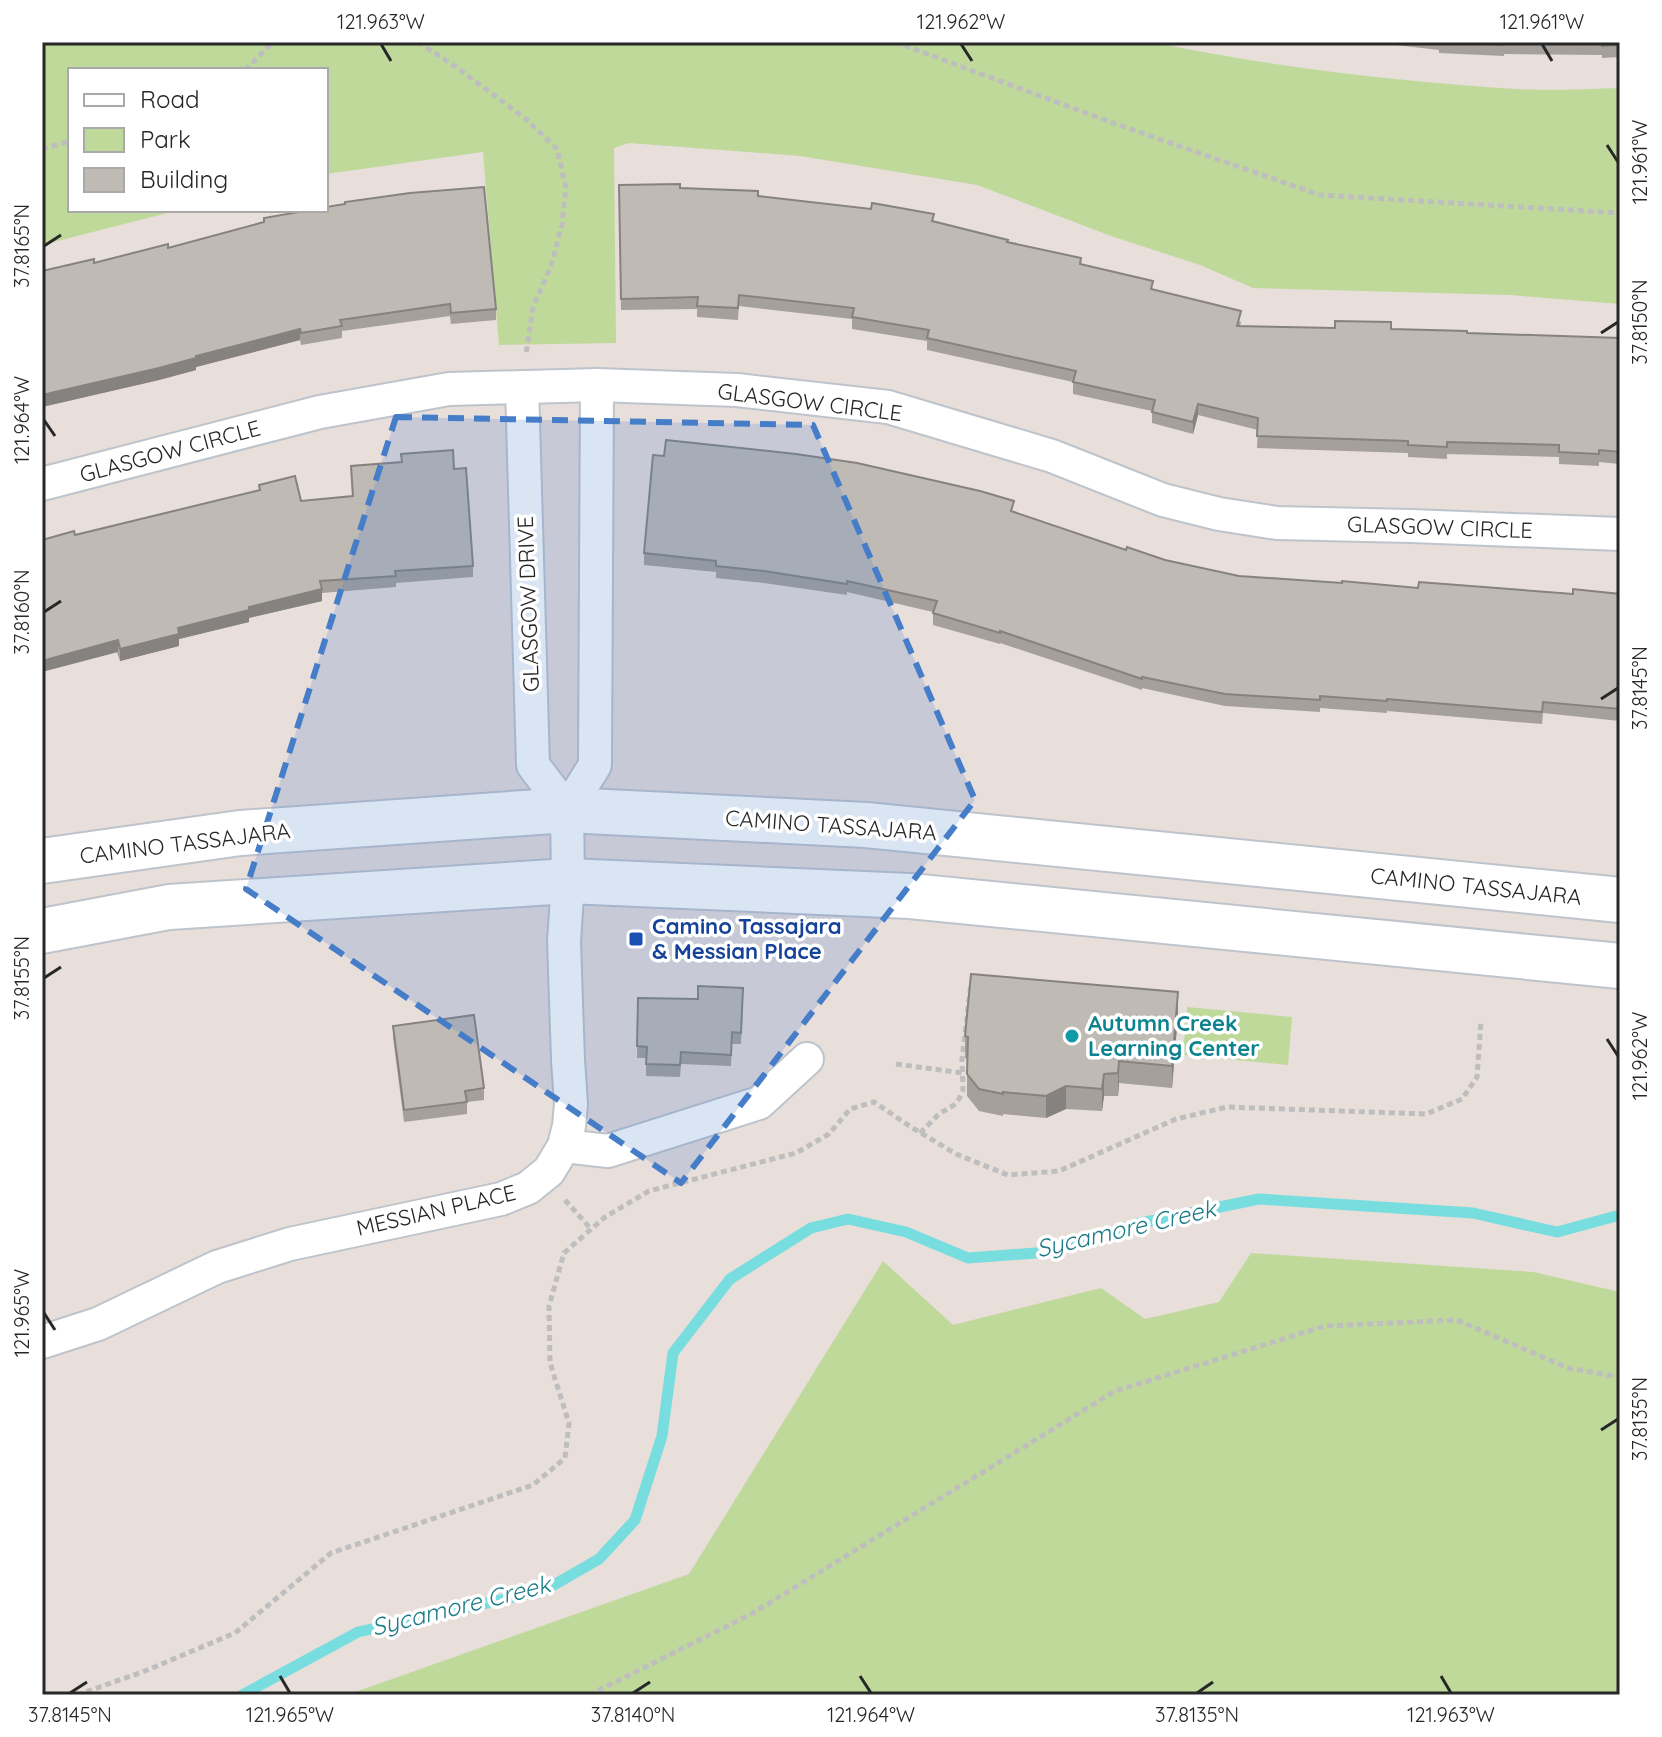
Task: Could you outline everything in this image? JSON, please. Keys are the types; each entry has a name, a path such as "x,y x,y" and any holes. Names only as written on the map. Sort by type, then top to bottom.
{"main road":[{"name":"CAMINO TASSAJARA","path":"42,861 240,833 567,810 866,825 1620,900"},
{"path":"42,931 169,907 568,881 910,896 1620,966"}],"street":[{"name":"GLASGOW CIRCLE","path":"42,484 320,412 449,389 597,385 737,390 888,407 1052,456 1163,500 1219,514 1277,523 1620,534"},
{"path":"568,881 567,810 595,765 597,385"},
{"name":"GLASGOW DRIVE","path":"522,387 533,765 567,810"},
{"name":"MESSIAN PLACE","path":"42,1342 98,1324 217,1267 290,1244 501,1199 528,1188 549,1171 564,1146 571,1104 564,941 568,881"},
{"path":"564,1146 608,1151 759,1103 807,1059"}],"path":[{"path":"247,68 273,42"},
{"path":"418,42 526,119 557,149 566,188 562,224 551,266 533,307 522,387"},
{"path":"895,42 1320,195 1620,213"},
{"path":"42,149 68,142"},
{"path":"920,1133 939,1114 954,1105 963,1090 962,1059 971,983"},
{"path":"77,1695 145,1671 235,1633 331,1553 533,1485 565,1458 569,1423 550,1363 549,1306 564,1253 605,1217 649,1191 796,1153 829,1134 850,1109 874,1102 956,1154 1008,1175 1059,1171 1176,1119 1227,1107 1426,1114 1462,1099 1477,1077 1481,1021"},
{"path":"896,1064 963,1073"},
{"path":"589,1695 753,1613 1115,1391 1325,1326 1457,1320 1568,1368 1620,1377"}],"highlighted area":[{"path":"396,417 813,425 975,800 681,1183 246,889"}],"green space":[{"path":"42,42 1152,42 1287,66 1424,82 1529,90 1620,88 1620,304 1510,295 1253,288 1200,265 1111,236 977,185 800,156 629,143 614,148 616,343 499,345 483,152 328,174 328,68 68,68 68,212 171,212 42,245"},
{"path":"1187,1007 1292,1017 1288,1065 1183,1055"},
{"path":"1251,1253 1533,1272 1620,1292 1620,1695 347,1695 689,1574 883,1261 953,1325 1101,1288 1145,1319 1219,1302"}],"building":[{"path":"1454,42 1620,42 1620,45 1504,45"},
{"path":"680,184 680,188 758,191 758,196 871,209 872,203 934,214 932,221 1081,258 1080,264 1153,281 1151,289 1241,311 1237,326 1335,328 1335,321 1391,322 1391,329 1620,338 1620,452 1559,452 1559,445 1447,442 1447,447 1408,445 1408,441 1257,436 1258,418 1198,404 1193,422 1152,412 1155,400 1073,382 1076,371 927,338 929,330 852,317 854,308 739,295 738,308 697,306 698,297 621,299 619,185"},
{"path":"484,187 496,309 451,313 450,304 340,320 342,326 301,333 300,329 159,368 42,395 42,271 94,259 94,263 168,244 168,248 264,222 264,218 298,212 328,212 328,207 345,202"},
{"path":"666,440 857,463 980,491 1014,501 1011,511 1126,550 1127,547 1165,560 1239,576 1418,588 1419,582 1573,594 1573,589 1620,594 1620,709 1543,702 1542,712 1387,699 1320,696 1320,700 1225,694 1142,679 1000,631 933,613 937,601 847,581 847,584 716,566 716,561 644,553 653,455 664,456"},
{"path":"453,450 454,469 466,468 473,566 395,571 396,576 320,581 322,589 178,628 179,634 120,649 118,640 42,661 42,540 74,531 75,535 260,490 259,485 295,476 301,501 353,496 351,466 402,462 401,454"},
{"name":"Autumn Creek Learning Center","path":"971,974 1178,992 1172,1066 1119,1061 1118,1073 1104,1074 1102,1089 1066,1086 1046,1096 1003,1094 979,1089 967,1074 968,1037 965,1036"},
{"path":"698,986 743,988 741,1033 732,1032 731,1055 681,1052 680,1065 646,1064 647,1047 637,1046 638,998 698,999"},
{"path":"474,1015 484,1088 465,1091 467,1102 404,1110 393,1026"}],"waterway":[{"name":"Sycamore Creek","path":"242,1695 358,1632 545,1590 599,1559 635,1520 662,1436 673,1353 730,1279 811,1228 848,1219 906,1232 968,1258 1048,1252 1141,1223 1259,1199 1473,1213 1557,1232 1620,1215"}],"place":[{"name":"Camino Tassajara & Messian Place","path":"636,939"},
{"name":"Autumn Creek Learning Center","path":"1072,1036"}]}
